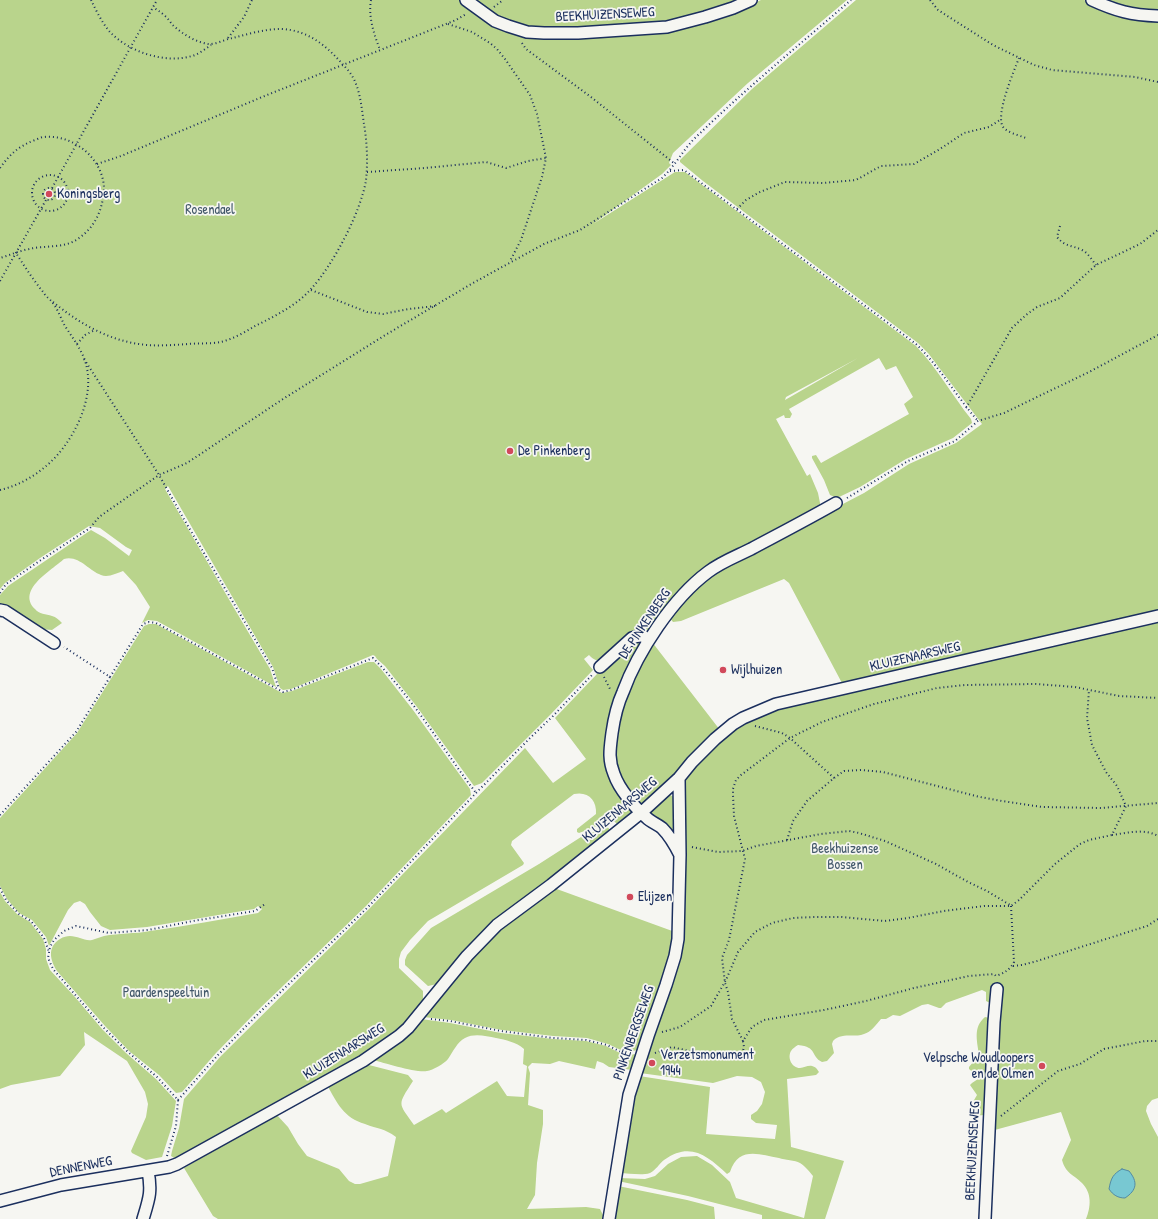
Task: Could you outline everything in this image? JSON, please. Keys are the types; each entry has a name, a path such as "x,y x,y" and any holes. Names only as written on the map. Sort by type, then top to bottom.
{"street":[{"name":"BEEKHUIZENSEWEG","path":"466,0 495,21 521,31 544,33 578,33 666,27 705,17 733,8 751,0"},
{"path":"1092,0 1116,10 1137,16 1158,16"},
{"name":"DE PINKENBERG","path":"642,812 623,790 615,777 610,763 610,751 618,704 630,674 649,640 689,588 709,571 836,503"},
{"path":"0,610 5,611 54,643"},
{"name":"KLUIZENAARSWEG","path":"169,1167 183,1161 363,1062 399,1036 408,1028 463,961 497,925 551,885 642,812 679,778 692,762 715,739 738,721 776,704 1158,616"},
{"path":"600,667 632,638 642,635 649,640"},
{"name":"PINKENBERGSEWEG","path":"608,1219 629,1094 666,985 675,956 678,939 680,850 679,778"},
{"path":"642,812 647,818 660,826 680,850"},
{"name":"BEEKHUIZENSEWEG","path":"985,1219 994,1022 997,989"},
{"name":"DENNENWEG","path":"0,1201 61,1184 169,1167"},
{"path":"143,1219 150,1194 148,1171"}],"path":[{"path":"16,253 45,295 70,316 104,334 146,345 222,342 277,316 311,290 349,230 366,181 366,133 362,105 356,84 348,69 318,41 306,34 291,30 267,30 227,39 211,45 193,56 174,59 149,55 130,48 116,38 109,30 91,0"},
{"path":"52,188 157,0"},
{"path":"227,39 244,17 252,0"},
{"path":"371,0 370,7 373,29 380,50"},
{"path":"0,593 6,584 90,528 99,517 160,475 187,463 283,399 387,334 544,244 580,230 662,178 692,142 750,86 851,0"},
{"path":"930,0 938,10 993,45 1034,65 1052,70 1135,76 1158,82"},
{"path":"153,7 186,36 196,41 211,45"},
{"path":"97,164 122,156 266,95 456,20 475,7"},
{"path":"446,24 462,28 483,38 497,49 530,95 537,114 546,158 542,177 521,240 509,263"},
{"path":"521,31 520,36 526,49 591,97 675,164"},
{"path":"1018,58 1004,97 1000,120 1003,127 1009,132 1026,138"},
{"path":"737,209 746,200 785,182 823,183 856,180 881,166 914,164 940,149 964,132 989,127 1000,120"},
{"path":"0,168 14,150 27,143 43,137 61,138 83,148 97,164 104,183 104,193 100,210 95,222 79,239 58,246 30,248 0,258"},
{"path":"367,172 486,162 506,168 528,161 546,158"},
{"path":"670,170 684,170 916,344 926,354 966,408 978,421"},
{"path":"45,175 59,177 66,185 68,193 66,201 61,207 54,211 42,209 34,201 32,193 33,185 38,179 45,175"},
{"path":"50,187 56,192 55,196 53,199 46,200 43,196 43,192 45,188 50,187"},
{"path":"0,281 46,200"},
{"path":"1060,226 1057,237 1061,242 1083,251 1096,265"},
{"path":"966,408 1012,328 1026,315 1037,307 1060,298 1096,265 1140,244 1158,230"},
{"path":"311,290 368,312 383,314 435,306"},
{"path":"53,302 84,358 160,475 185,521 272,668 279,689"},
{"path":"77,344 85,335 95,330"},
{"path":"836,503 862,490 908,461 955,441 978,421 1004,412 1091,371 1158,336"},
{"path":"0,490 16,485 46,467 61,451 73,434 82,416 87,394 88,373 84,358"},
{"path":"0,815 76,732 143,624 149,622 156,623 283,692 373,658 416,709 476,793"},
{"path":"54,643 61,645 110,677"},
{"path":"169,1167 167,1154 176,1126 178,1100 218,1055 368,907 476,793 600,667 606,683 618,704"},
{"path":"416,1018 450,1021 553,1038 586,1040 607,1045 625,1054 643,1052 654,1053 672,1047 698,1053 737,1055 743,1051 744,1047 743,1041 732,1019 722,958 729,940 745,859 734,816 733,789 736,780 747,770 790,738 822,722 842,714 937,688 965,685 1036,684 1075,687 1119,696 1158,698"},
{"path":"1089,690 1086,718 1092,745 1106,772 1117,786 1126,806 1112,835"},
{"path":"738,721 782,733 790,738 834,778"},
{"path":"787,840 793,822 807,801 844,771 861,770 884,772 980,797 1042,807 1101,808 1158,804"},
{"path":"680,850 718,852 742,851 756,846 787,840 833,832 849,831 885,841 936,864 987,891 1011,906"},
{"path":"649,1034 680,1027 711,1006 725,983 738,952 755,932 772,923 793,918 813,917 842,917 885,921 984,906 1011,906 1055,864 1080,844 1089,840 1138,831 1147,832 1158,836"},
{"path":"0,888 6,900 18,914 31,921 44,938 49,953"},
{"path":"178,1100 157,1077 128,1052 103,1027 53,969 48,958 54,940 64,931 76,926 109,934 148,930 255,911 265,904"},
{"path":"743,1041 752,1026 764,1020 824,1010 970,976 994,974 996,976 1004,973 1012,966 1014,962 1011,906"},
{"path":"1012,966 1037,961 1147,926 1158,919"},
{"path":"989,1126 1058,1071 1080,1064 1104,1049 1145,1041 1158,1041"}],"green space":[{"name":"Rosendael","path":"0,0 460,0 484,19 579,37 733,12 761,0 847,0 748,83 673,153 669,163 671,165 662,174 593,224 675,172 685,172 916,346 938,372 971,419 972,423 953,438 906,459 860,487 837,498 830,495 812,456 816,455 821,463 909,414 904,404 913,397 896,366 886,370 879,358 789,409 792,414 790,418 785,418 784,415 776,419 807,476 810,474 818,493 821,508 706,569 649,634 602,661 595,660 589,655 584,659 593,670 482,783 474,786 417,707 385,666 373,655 291,689 283,690 280,688 273,667 168,486 165,489 270,669 276,687 157,621 148,620 142,623 150,607 136,585 123,571 104,576 79,561 69,558 64,559 38,581 30,595 30,602 38,612 55,617 62,623 52,630 40,629 0,604 0,595 8,586 91,530 105,538 129,556 132,550 100,528 89,526 40,558 5,583 0,589","holes":["858,358 785,400 786,397"]},
{"path":"471,0 741,0 731,5 666,23 544,30 505,22"},
{"path":"856,0 1084,0 1115,14 1158,19 1158,612 843,685 789,583 784,579 681,621 673,622 669,617 691,591 728,564 864,493 909,464 956,443 982,424 928,353 918,343 703,181 680,162 680,160 752,89"},
{"path":"1100,0 1158,0 1158,13 1138,12"},
{"name":"Beekhuizense Bossen","path":"1158,619 1158,1098 1152,1100 1147,1106 1146,1111 1158,1137 1158,1219 1086,1219 1090,1205 1088,1191 1082,1183 1068,1171 1062,1160 1071,1140 1061,1112 991,1131 984,1115 977,1115 972,1112 970,1107 977,1095 970,1085 978,1079 969,1067 979,1055 977,1029 985,1017 990,1018 993,1002 990,1003 986,1001 986,992 982,990 946,1003 941,1008 928,1004 922,1005 900,1016 893,1015 886,1019 881,1019 867,1033 837,1038 832,1044 834,1053 827,1061 822,1062 818,1060 811,1050 804,1046 798,1045 793,1048 790,1054 790,1059 797,1068 812,1066 819,1072 816,1075 787,1079 791,1147 844,1161 825,1219 762,1219 762,1215 688,1196 618,1181 619,1178 645,1179 655,1176 668,1164 681,1157 697,1156 712,1165 730,1182 736,1198 804,1218 813,1176 806,1167 798,1162 757,1154 744,1155 738,1158 730,1172 727,1174 706,1157 690,1151 673,1154 650,1173 619,1173 628,1121 639,1076 710,1087 706,1134 775,1139 777,1125 756,1123 751,1119 751,1115 757,1111 762,1104 765,1092 761,1082 752,1077 737,1076 713,1083 640,1073 669,986 684,786 686,776 696,765 736,726 777,707"},
{"name":"Paardenspeeltuin","path":"156,624 282,693 292,691 368,662 374,662 413,710 470,789 471,795 366,906 257,1011 216,1053 182,1092 176,1093 159,1075 129,1051 105,1026 57,971 51,958 51,950 56,942 69,936 92,940 102,936 144,932 258,913 262,909 258,906 254,909 147,927 110,930 101,926 85,904 80,901 74,903 68,910 49,946 46,937 32,920 19,913 7,899 0,886 0,818 77,733 144,626"},
{"path":"643,639 606,750 634,812 619,826 615,822 611,821 579,833 577,832 577,829 596,814 596,809 593,801 587,795 579,793 574,794 512,841 511,845 524,863 523,865 428,921 401,952 399,968 423,991 423,1001 404,1025 372,1051 176,1159 171,1156 179,1128 184,1099 220,1057 369,909 525,748 553,783 586,759 555,718 597,674 634,641"},
{"path":"652,642 720,730 643,805 637,802 617,775 613,752 625,695"},
{"path":"670,795 674,797 677,839 649,815 649,811 666,796"},
{"path":"607,826 612,833 463,954 437,984 428,986 405,965 407,955 431,928 539,864 581,837"},
{"path":"554,888 675,932 671,955 639,1050 625,1052 608,1044 587,1038 502,1030 451,1020 423,1017 457,974 500,928"},
{"path":"0,892 5,901 17,914 30,922 43,939 46,949 46,959 50,970 102,1029 126,1053 156,1079 176,1101 172,1126 162,1157 146,1160 132,1153 131,1151 146,1117 148,1104 145,1092 127,1061 84,1032 85,1045 60,1076 11,1085 0,1089"},
{"path":"421,1019 501,1033 586,1041 606,1046 624,1055 638,1054 633,1070 609,1067 597,1061 595,1069 559,1061 550,1064 532,1063 528,1067 530,1073 528,1105 543,1110 543,1124 537,1163 535,1195 527,1209 586,1207 600,1209 605,1219 218,1219 213,1216 184,1168 276,1114 288,1127 307,1156 339,1169 349,1181 355,1184 360,1184 388,1176 396,1137 384,1130 358,1121 346,1114 338,1104 327,1085 365,1064 408,1075 413,1081 404,1095 402,1100 402,1108 414,1125 442,1109 446,1113 497,1081 507,1096 524,1097 527,1066 523,1064 524,1049 514,1043 488,1036 480,1035 465,1038 455,1047 444,1063 427,1071 408,1069 373,1060"},
{"path":"618,1186 714,1207 715,1219 613,1219"}],"water":[{"path":"1122,1169 1129,1171 1135,1182 1134,1189 1125,1198 1116,1196 1109,1189 1113,1177"}],"place":[{"name":"Koningsberg","path":"49,194"},
{"name":"De Pinkenberg","path":"510,451"},
{"name":"Wijlhuizen","path":"723,670"},
{"name":"Elijzen","path":"630,897"},
{"name":"Verzetsmonument 1944","path":"652,1063"},
{"name":"Velpsche Woudloopers en de Olmen","path":"1042,1066"}]}
